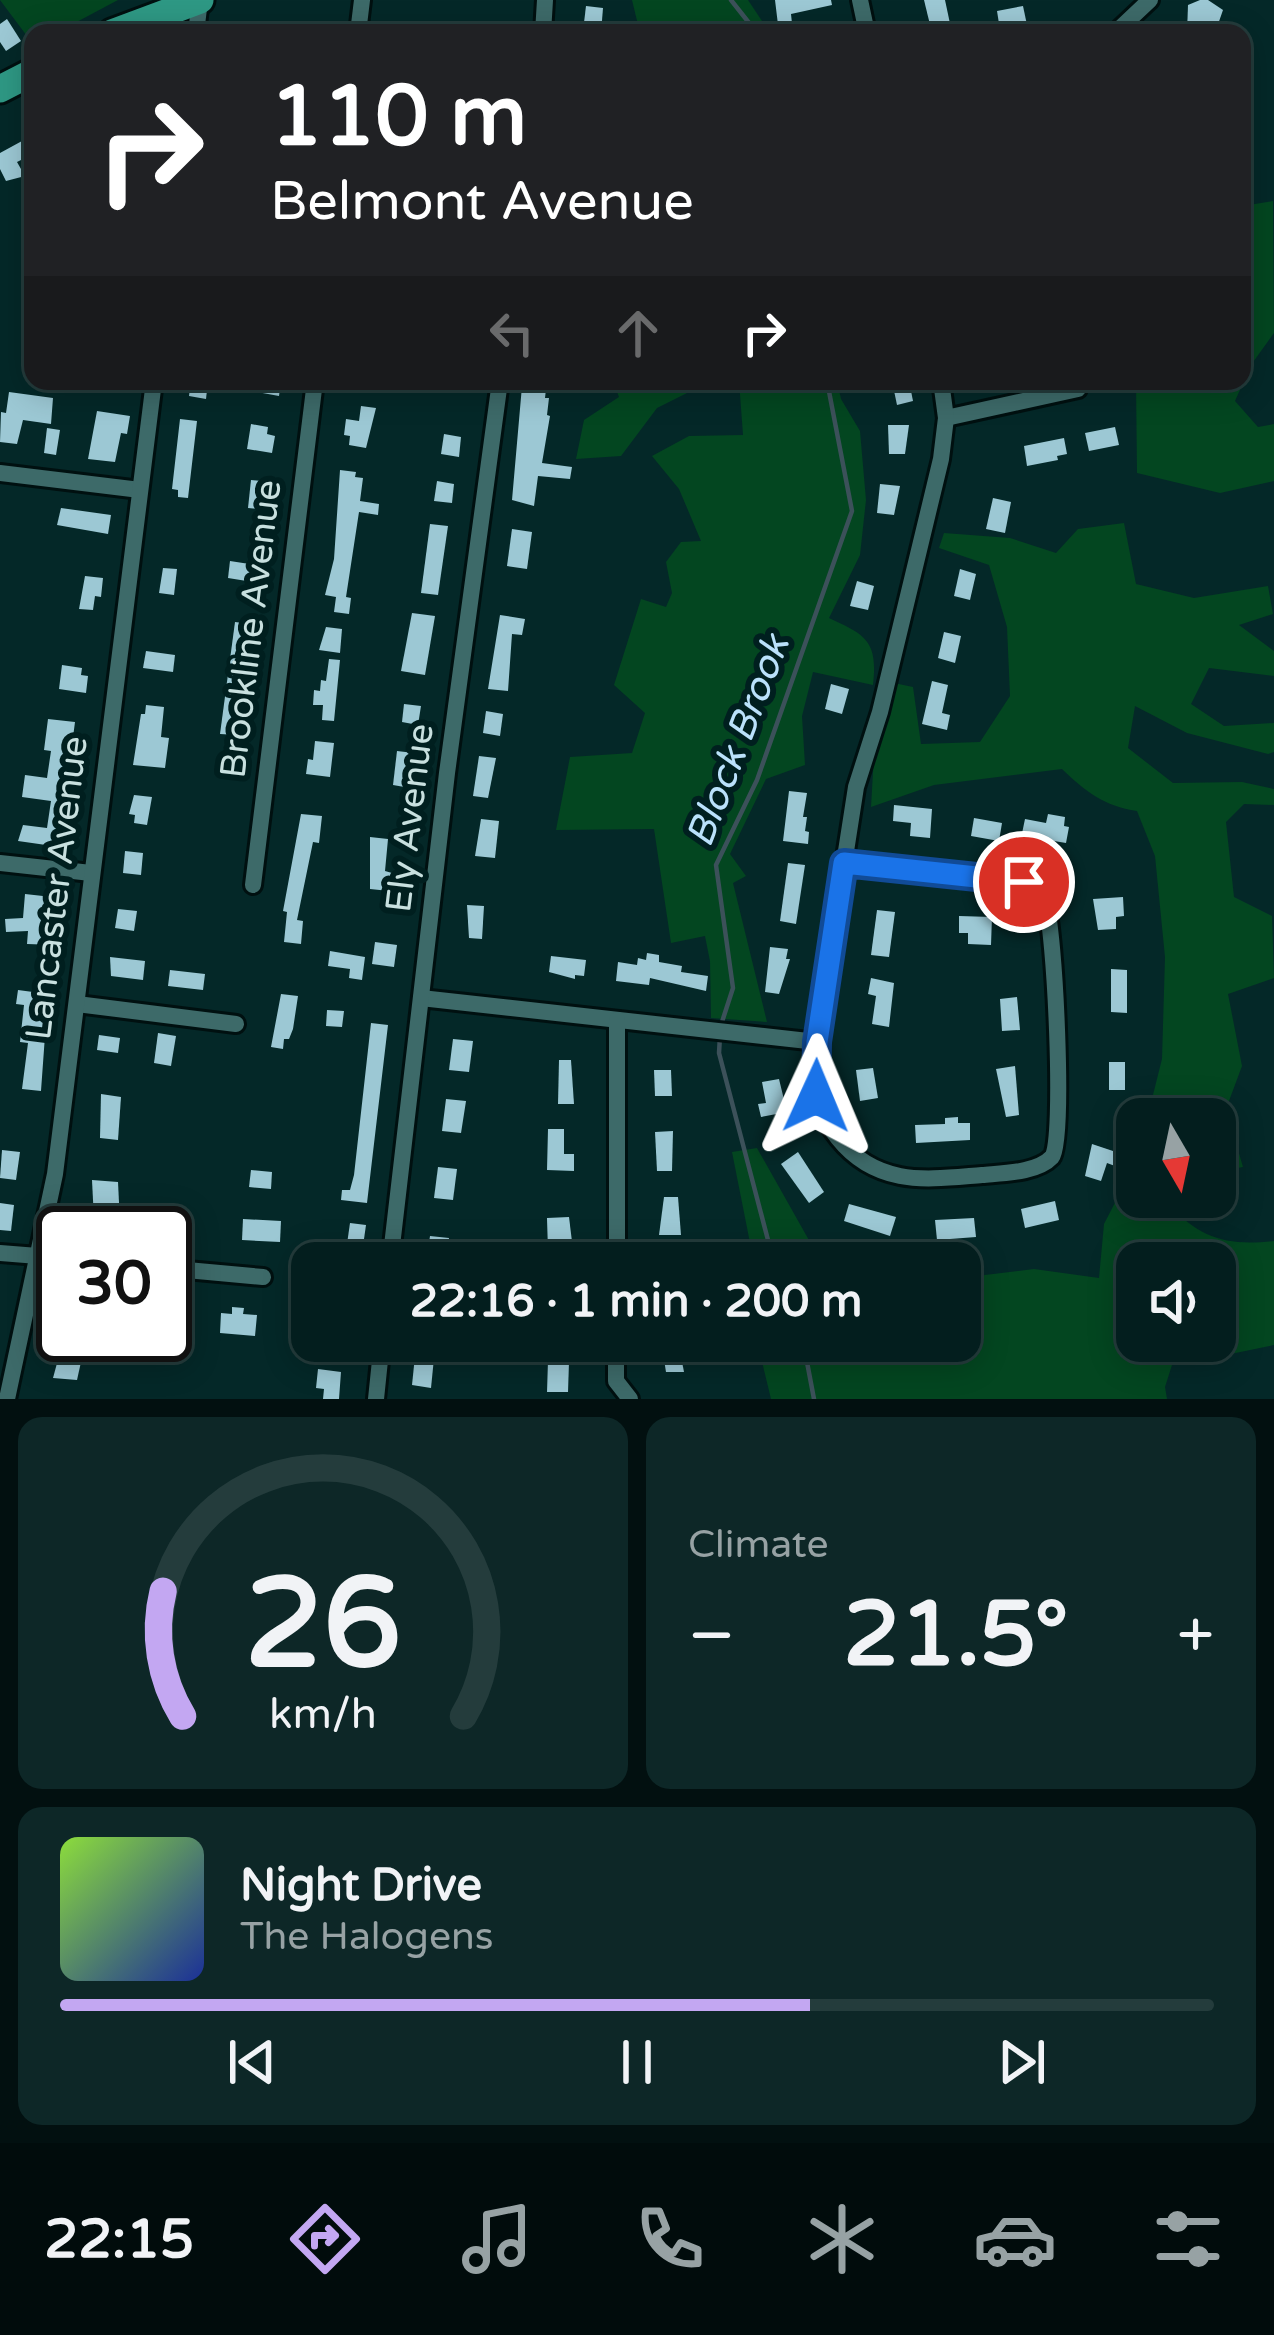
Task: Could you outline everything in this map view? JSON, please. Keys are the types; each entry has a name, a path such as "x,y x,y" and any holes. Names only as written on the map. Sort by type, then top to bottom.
{"main road":[{"path":"128,24 158,7 200,0"}],"street":[{"path":"1125,24 1150,0"},
{"name":"Lancaster Avenue","path":"50,1206 153,390"},
{"name":"Brookline Avenue","path":"253,885 314,390"},
{"name":"Ely Avenue","path":"392,1242 499,390"},
{"path":"844,863 1008,879 1031,885 1041,896 1048,910 1053,949 1060,1111 1054,1155 1030,1168 980,1175 914,1178 877,1168 839,1142 814,1085 817,1042 844,863 856,787 880,712 941,459 946,418 941,390"},
{"path":"946,418 1073,390"},
{"path":"0,473 140,490"},
{"path":"0,863 91,873"},
{"path":"421,998 817,1042"},
{"path":"76,1004 236,1024"},
{"path":"616,1242 617,1020"},
{"path":"0,1253 36,1256"},
{"path":"192,1270 263,1276"},
{"name":"Lancaster Avenue","path":"7,1399 36,1273"},
{"path":"376,1399 380,1362"},
{"path":"602,1399 616,1381 616,1362"},
{"path":"616,1381 630,1399"}],"green space":[{"path":"0,0 118,0 73,24 24,24 24,32"},
{"path":"632,0 748,0 764,24 638,24"},
{"path":"1273,201 1274,333 1251,365 1251,205"},
{"path":"616,390 693,390 657,408 621,456 576,459 584,420 619,397"},
{"path":"740,390 839,390 860,431 866,500 860,555 829,618 867,641 874,670 873,685 813,672 802,716 805,765 766,779 730,854 746,876 733,883 767,1022 711,1018 705,936 671,943 654,829 556,830 570,757 632,753 645,713 614,685 641,599 666,607 672,593 666,562 681,542 701,541 679,489 652,456 689,436 743,435"},
{"path":"1136,390 1240,390 1235,401 1258,427 1274,424 1274,481 1220,493 1137,473"},
{"path":"1124,523 1136,584 1194,598 1268,586 1273,614 1239,625 1274,651 1274,676 1209,668 1191,704 1224,726 1274,723 1274,752 1187,733 1135,706 1128,748 1173,783 1242,782 1274,789 1274,805 1244,804 1226,822 1234,897 1272,916 1274,978 1228,994 1242,1066 1230,1098 1152,1098 1162,1059 1165,957 1155,856 1137,811 1096,797 1062,769 934,785 871,807 874,755 894,683 913,687 921,744 980,742 1010,696 1007,627 989,565 939,548 944,533 1010,538 1056,553 1078,529"},
{"path":"757,1148 810,1242 750,1242 732,1152"},
{"path":"1116,1201 1116,1218 1183,1218 1229,1241 1274,1241 1274,1345 1236,1353 1236,1242 1116,1242 1116,1362 1173,1362 1165,1387 1167,1399 771,1399 762,1362 981,1362 981,1275 1034,1269 1099,1278 1104,1224"}],"building":[{"path":"775,0 831,0 832,5 791,14 792,24 778,24"},
{"path":"924,0 945,0 950,24 930,24"},
{"path":"1208,0 1223,10 1218,24 1187,24 1188,5"},
{"path":"586,6 603,8 602,24 584,24"},
{"path":"1023,6 1027,24 999,24 997,11"},
{"path":"7,19 21,41 6,51 0,42 0,24"},
{"path":"24,140 24,158 17,162 24,176 6,181 0,153"},
{"path":"190,390 207,390 206,399 189,396"},
{"path":"257,390 280,390 279,396"},
{"path":"522,390 546,390 550,416 542,463 572,467 570,479 538,476 534,506 512,500"},
{"path":"894,390 911,390 913,401 897,405"},
{"path":"9,392 53,398 51,424 23,420 17,444 0,442 1,412 6,413"},
{"path":"361,406 376,408 366,448 349,445 350,436 344,435 346,419 359,421"},
{"path":"97,411 130,416 115,462 88,459"},
{"path":"180,419 197,421 188,498 178,497 178,490 172,489"},
{"path":"251,424 268,427 267,434 275,436 272,453 247,449"},
{"path":"888,425 909,425 905,454 889,454"},
{"path":"1115,427 1119,445 1089,451 1085,433"},
{"path":"47,428 60,430 56,455 44,453"},
{"path":"444,434 461,437 459,457 441,454"},
{"path":"1064,438 1067,454 1027,466 1024,446"},
{"path":"340,470 363,478 360,501 379,504 378,515 359,512 346,597 351,598 349,614 334,612 336,597 325,595 334,559"},
{"path":"251,480 272,482 269,510 248,508"},
{"path":"437,481 454,484 452,503 434,501"},
{"path":"880,484 900,486 894,515 877,513"},
{"path":"993,498 1011,502 1005,533 986,529"},
{"path":"61,508 111,515 108,534 57,525"},
{"path":"430,524 448,526 438,595 421,593"},
{"path":"512,529 532,532 527,569 507,566"},
{"path":"230,561 269,567 266,584 228,578"},
{"path":"163,568 177,569 174,595 159,593"},
{"path":"960,569 976,574 970,600 954,596"},
{"path":"85,576 103,578 101,597 95,596 93,610 79,609"},
{"path":"857,581 874,586 868,610 850,606"},
{"path":"412,613 435,616 425,675 401,671"},
{"path":"500,615 525,619 522,635 512,634 508,691 488,689"},
{"path":"235,622 251,624 237,735 220,734"},
{"path":"326,627 342,629 340,653 319,650"},
{"path":"944,632 961,636 955,663 938,658"},
{"path":"146,651 175,655 173,672 143,668"},
{"path":"329,659 340,660 334,721 322,720 323,705 313,705 314,690 320,691 321,680 326,681"},
{"path":"62,665 82,668 81,675 88,676 86,693 59,689"},
{"path":"932,681 948,685 942,713 950,715 947,730 922,724"},
{"path":"831,684 849,689 842,714 825,709"},
{"path":"404,704 421,706 418,725 402,722"},
{"path":"146,705 164,707 161,737 169,738 165,768 133,765"},
{"path":"486,711 503,714 500,736 483,733"},
{"path":"48,719 75,722 69,768 73,769 70,820 64,819 60,847 18,841 23,825 47,828 51,801 22,797 25,775 47,778"},
{"path":"315,741 334,743 330,777 306,774"},
{"path":"397,751 414,753 410,788 393,785"},
{"path":"479,756 496,758 488,798 473,796"},
{"path":"789,791 807,793 803,817 807,817 808,844 783,841"},
{"path":"134,795 152,797 147,825 134,823 135,815 129,814"},
{"path":"894,805 932,809 930,838 910,836 911,823 893,821"},
{"path":"301,814 322,816 297,920 303,921 301,944 284,942 287,912 283,911"},
{"path":"1048,814 1065,817 1064,826 1069,827 1066,843 1020,843 1025,819 1046,823"},
{"path":"974,818 1002,823 999,841 971,836"},
{"path":"481,819 499,821 495,858 475,856"},
{"path":"370,837 388,839 385,871 406,877 405,888 399,892 370,889"},
{"path":"125,851 143,853 141,875 123,873"},
{"path":"788,863 805,865 796,924 780,921"},
{"path":"25,894 61,898 56,945 27,944 28,931 6,932 5,919 23,918"},
{"path":"1123,897 1124,916 1116,917 1116,929 1098,930 1093,899"},
{"path":"467,905 484,906 482,939 469,938"},
{"path":"118,909 137,911 134,931 115,928"},
{"path":"877,910 895,912 889,957 871,955"},
{"path":"959,916 992,917 991,945 968,944 968,933 959,933"},
{"path":"375,942 397,945 394,967 372,964"},
{"path":"770,947 788,949 786,959 790,959 779,994 765,992"},
{"path":"330,951 365,957 362,980 349,978 350,969 328,966"},
{"path":"647,953 659,955 659,962 682,966 681,972 708,976 706,991 650,978 649,985 616,981 618,962 637,965 638,958 646,960"},
{"path":"551,956 586,960 584,976 575,975 575,979 549,972"},
{"path":"110,957 145,961 143,980 111,976"},
{"path":"1111,969 1127,970 1127,1013 1111,1012"},
{"path":"170,970 205,974 203,990 168,986"},
{"path":"871,978 894,983 889,1027 872,1024 876,996 868,994"},
{"path":"18,990 48,994 41,1091 22,1089 28,1043 20,1042 24,1005 16,1004"},
{"path":"281,994 298,996 293,1029 283,1049 271,1047"},
{"path":"1017,997 1020,1030 1002,1031 1000,999"},
{"path":"327,1010 344,1011 342,1027 326,1026"},
{"path":"371,1023 388,1025 367,1203 341,1200 342,1190 350,1190 354,1175"},
{"path":"158,1033 176,1036 171,1066 154,1063"},
{"path":"99,1035 120,1038 118,1053 97,1050"},
{"path":"453,1039 473,1041 469,1072 449,1070"},
{"path":"559,1060 571,1060 574,1104 558,1104"},
{"path":"1109,1062 1125,1062 1125,1090 1109,1090"},
{"path":"1015,1066 1019,1115 1006,1117 996,1069"},
{"path":"873,1068 878,1098 860,1101 856,1070"},
{"path":"654,1070 671,1070 672,1096 655,1096"},
{"path":"779,1079 787,1112 761,1117 758,1104 766,1103 762,1082"},
{"path":"101,1094 121,1097 118,1140 100,1138"},
{"path":"446,1099 466,1101 461,1133 442,1131"},
{"path":"958,1117 958,1123 970,1123 970,1140 916,1143 915,1125 945,1124 945,1118"},
{"path":"548,1129 564,1129 564,1154 574,1154 574,1171 547,1170"},
{"path":"673,1131 672,1171 657,1171 655,1132"},
{"path":"1092,1144 1116,1152 1115,1166 1107,1163 1101,1181 1085,1176"},
{"path":"2,1150 20,1152 16,1180 0,1178"},
{"path":"798,1152 824,1192 809,1203 781,1164"},
{"path":"438,1167 457,1169 453,1200 434,1198"},
{"path":"251,1170 272,1172 271,1189 249,1187"},
{"path":"92,1180 118,1182 119,1206 93,1206"},
{"path":"664,1197 678,1197 681,1235 659,1235"},
{"path":"1055,1201 1059,1220 1025,1228 1021,1209"},
{"path":"0,1203 14,1205 11,1231 0,1230"},
{"path":"849,1204 896,1217 890,1236 844,1221"},
{"path":"569,1217 572,1242 548,1242 547,1218"},
{"path":"974,1218 976,1237 937,1240 935,1220"},
{"path":"243,1219 281,1221 280,1242 242,1240"},
{"path":"350,1223 366,1225 364,1242 347,1242"},
{"path":"430,1236 449,1238 449,1242 429,1242"},
{"path":"232,1307 257,1315 255,1336 220,1333 221,1313 232,1314"},
{"path":"57,1362 81,1362 77,1380 53,1378"},
{"path":"414,1362 434,1362 431,1388 412,1385"},
{"path":"548,1362 569,1362 568,1392 547,1392"},
{"path":"664,1362 682,1362 684,1372 666,1372"},
{"path":"318,1369 341,1372 339,1399 323,1399 324,1389 316,1388"}],"waterway":[{"name":"Block Brook","path":"731,0 750,24"},
{"name":"Block Brook","path":"721,1025 733,988 716,865 757,780 852,511 829,390"},
{"name":"Block Brook","path":"720,1036 719,1053 768,1242"},
{"name":"Block Brook","path":"807,1362 814,1399"}],"route":[{"path":"816,1096 817,1042 844,863 1024,882"}]}
